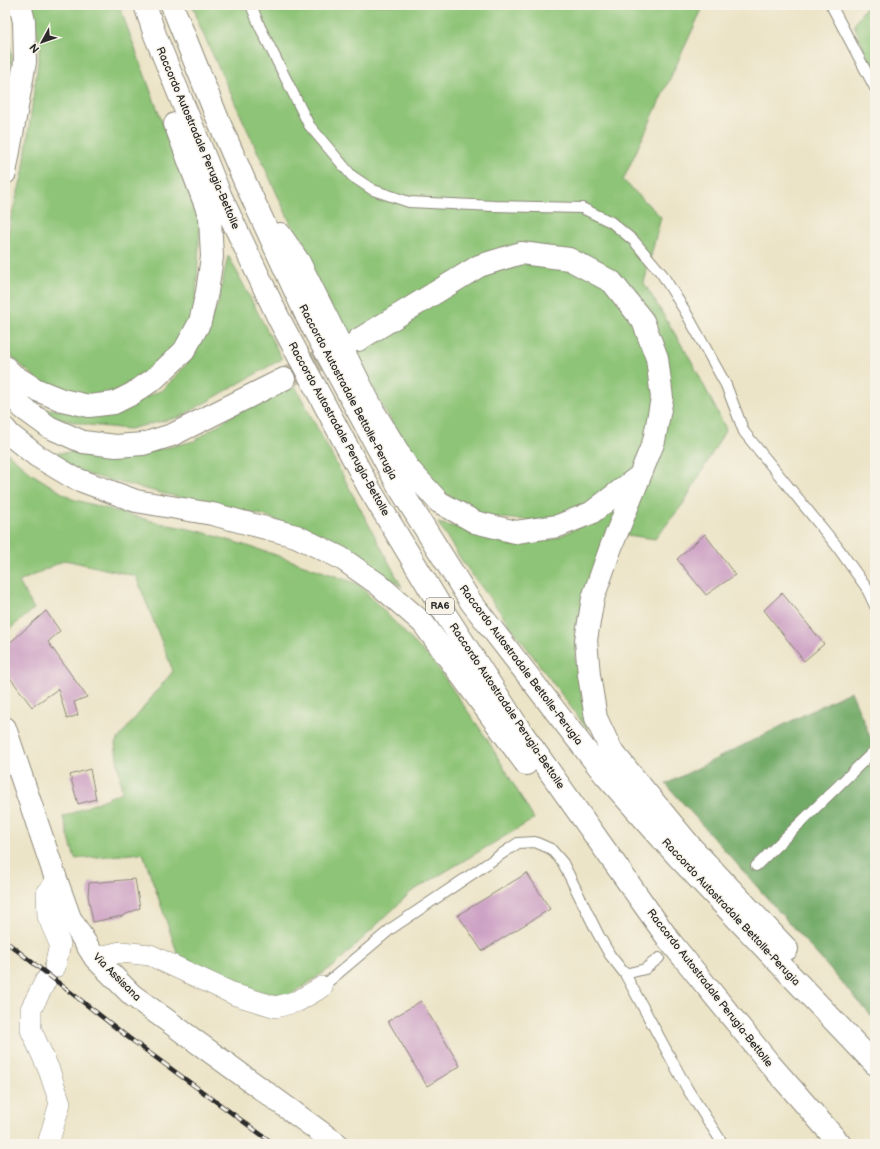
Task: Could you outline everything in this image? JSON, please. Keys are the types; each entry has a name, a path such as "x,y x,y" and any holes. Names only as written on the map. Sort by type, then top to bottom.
{"main road":[{"path":"5,367 13,375 36,390 62,400 89,406 114,403 132,394 154,379 184,351 200,322 207,292 212,257 210,218 130,5"},
{"name":"Raccordo Autostradale Perugia-Bettolle","path":"145,5 158,42 221,197 279,319 369,488 444,612 664,949 770,1064 840,1144"},
{"name":"Raccordo Autostradale Bettolle-Perugia","path":"172,5 218,122 307,317 399,487 471,602 605,775 685,864 875,1064"},
{"path":"5,173 25,62 18,10"},
{"path":"245,182 299,262 374,412 408,468 439,502 475,522 516,532 558,526 592,513 639,476"},
{"path":"358,340 479,266 521,253 568,259 612,282 643,321 657,358 662,398 654,441 611,547 593,598 586,640 589,675 596,718 611,750 692,848 875,1044"},
{"path":"5,387 23,408 49,427 83,442 116,446 143,444 172,435 284,379"},
{"path":"5,429 10,435 36,456 74,478 136,502 212,514 296,536 341,558 378,584 423,623 594,858 664,949"},
{"name":"Via Assisana","path":"5,728 70,918 96,958 132,995 337,1144"}],"street":[{"path":"48,1144 60,1103 49,1070 31,1030 31,1009 50,974 60,944 48,916 47,892 57,882"},
{"path":"96,958 121,952 150,955 236,995 276,1007 298,1001 322,987"}],"lane":[{"path":"251,5 260,27 309,125 352,176 373,190 409,202 582,208 611,222 634,241 662,274 685,311 726,385 744,432 836,545 866,587 875,606"},
{"path":"831,5 875,88"},
{"path":"756,866 875,750"},
{"path":"322,987 398,924 518,843 535,842 551,849 563,863 610,955 625,974 688,1090 723,1144"},
{"path":"625,974 645,969 664,949"}],"green space":[{"path":"31,5 119,5 200,225 195,317 165,361 128,390 84,397 46,387 13,358 5,343 5,257 11,217 23,173 40,47"},
{"path":"193,5 704,5 623,180 661,217 644,283 692,362 726,429 683,504 655,539 606,532 580,616 575,658 588,730 462,561 438,523 469,530 511,546 554,539 585,524 485,517 434,487 384,410 319,285 200,27"},
{"path":"867,5 875,5 875,75 854,25"},
{"path":"5,19 12,58 5,96"},
{"path":"228,255 282,359 180,417 129,429 89,425 50,417 39,408 80,412 128,404 163,390 192,358 218,304"},
{"path":"295,386 402,587 337,542 262,515 165,494 78,472 51,454 79,451 119,459 194,441 253,402"},
{"path":"5,451 32,474 72,499 159,523 199,531 270,553 358,584 435,664 487,739 534,819 411,892 335,965 289,996 247,990 178,955 143,853 75,859 63,817 122,792 115,743 173,671 136,576 65,560 19,582 34,609 5,633"},
{"path":"851,691 875,749 875,1020 666,784"}],"building":[{"path":"705,534 735,575 706,595 677,559"},
{"path":"782,593 824,644 804,661 764,610"},
{"path":"46,611 60,631 48,642 87,697 74,702 78,715 67,719 58,689 32,707 5,671 5,647"},
{"path":"90,769 96,799 78,804 70,775"},
{"path":"527,873 550,909 482,951 458,915"},
{"path":"135,879 140,908 122,916 93,922 88,896 89,883"},
{"path":"421,1001 460,1066 427,1086 388,1021"}],"tunnel":[{"path":"284,379 344,347"}],"railway":[{"path":"5,941 129,1038 274,1144"}]}
